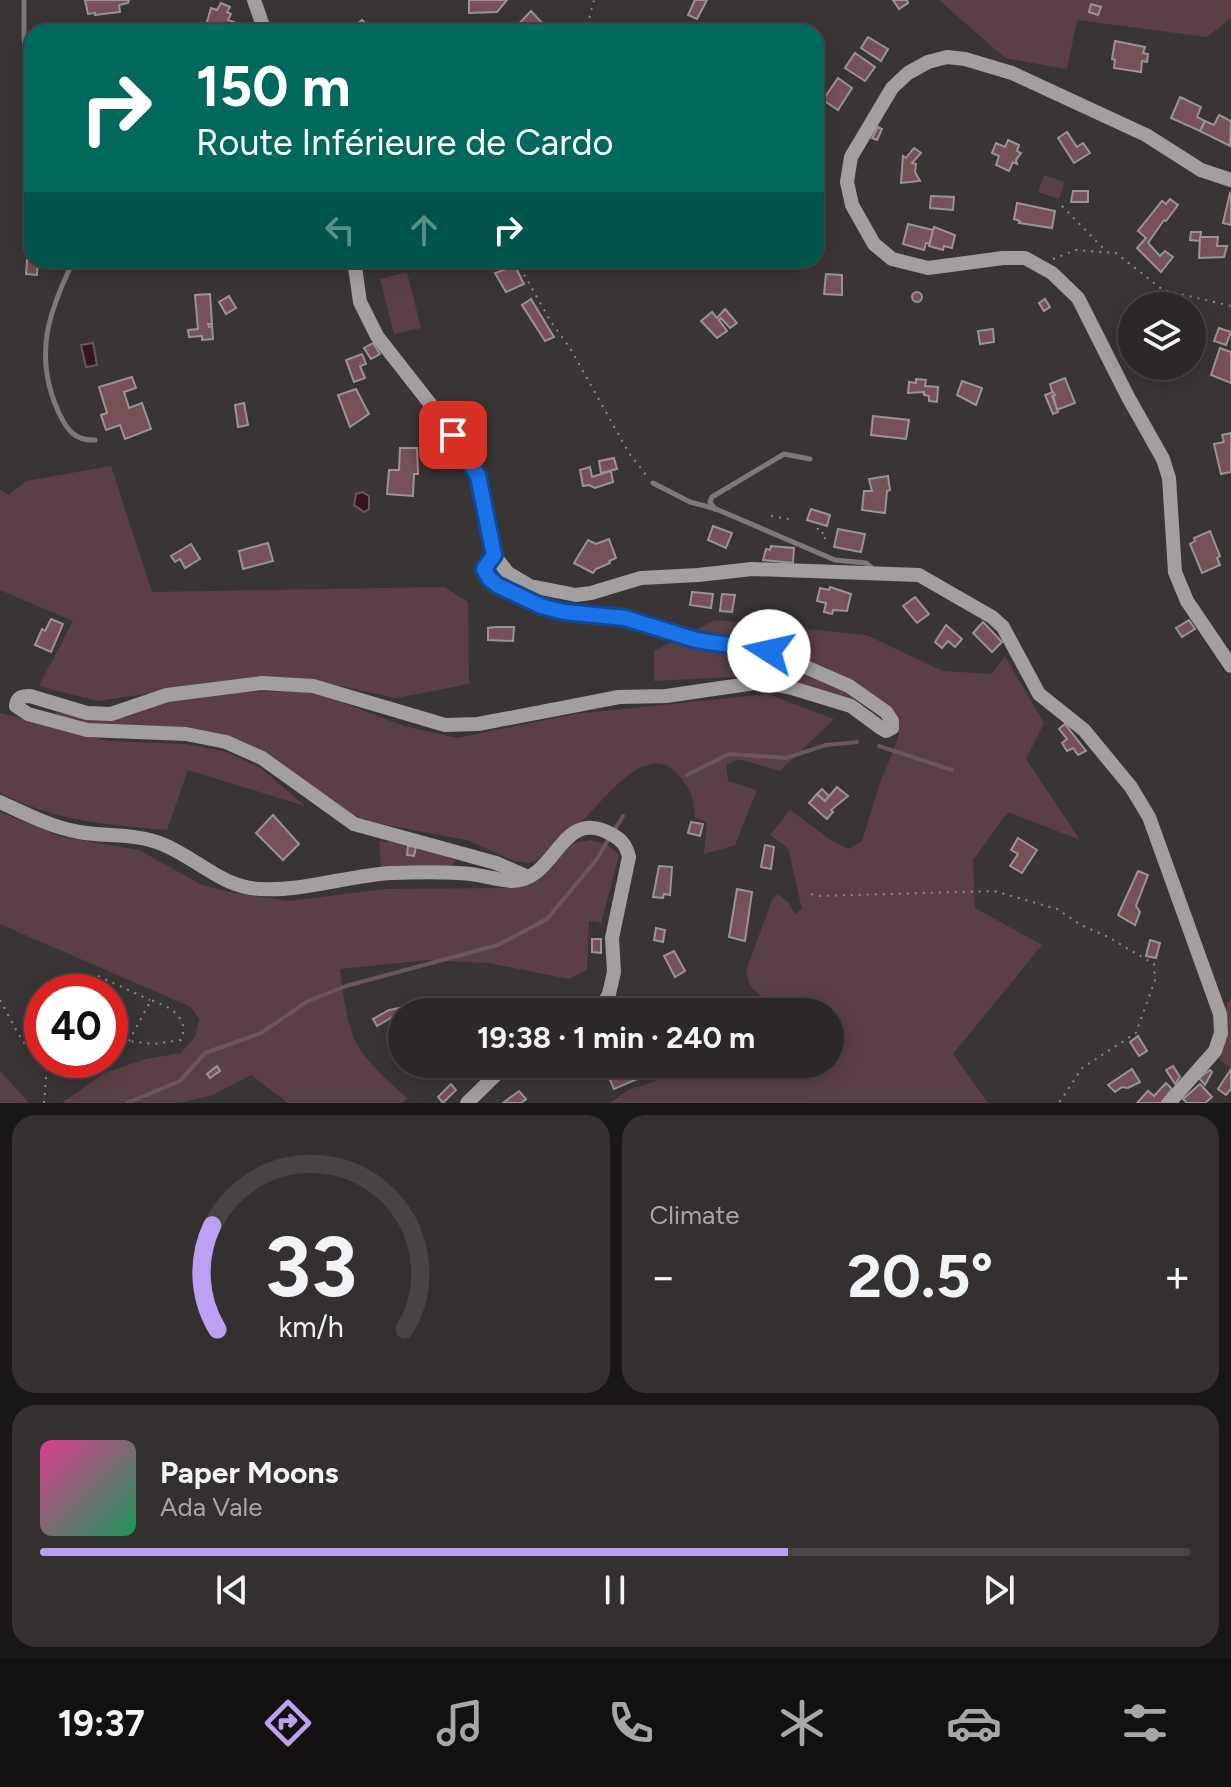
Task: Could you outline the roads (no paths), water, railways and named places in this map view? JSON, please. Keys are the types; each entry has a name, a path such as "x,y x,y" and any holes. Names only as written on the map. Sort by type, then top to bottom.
{"street":[{"path":"254,0 262,24"},
{"path":"1231,180 1201,170 1146,135 1012,73 947,57 928,62 908,73 892,88 851,157 847,182 852,205 874,244 892,259 928,268 1025,258 1043,267 1078,298 1163,459 1169,478 1175,572 1187,601 1231,666"},
{"path":"355,268 360,302 377,336 442,419 478,476 494,555 508,573 530,586 576,595 641,578 752,569 919,575 992,617 1008,633 1039,694 1084,730 1131,787 1149,817 1220,1014 1221,1033 1215,1051 1169,1103"},
{"path":"494,555 484,569 489,578 541,606 564,612 625,618 696,640 769,651 849,686 886,712 892,721 892,728 886,731 851,706 762,682 666,696 619,697 467,724 445,725 313,686 262,683 167,695 111,714 87,713 30,696 21,696 16,706 28,714 87,730 186,734 226,742 262,758 354,824 496,863 528,877"},
{"path":"0,802 63,829 136,836 163,844 219,879 262,890 388,873 445,872 514,881 540,870 573,832 589,827 600,828 621,839 629,857 612,938 614,972 607,998"},
{"path":"467,1103 493,1078"}],"lane":[{"path":"24,0 24,24"},
{"path":"70,268 54,301 48,323 45,369 50,393 71,433 83,440 95,440"},
{"path":"716,509 710,502 712,497 784,454 810,459"},
{"path":"653,483 690,502 716,509 835,560 866,563 875,572"}],"waterway":[{"path":"687,775 729,754 786,758 826,745 857,742"},
{"path":"879,746 952,770"},
{"path":"614,831 623,816"},
{"path":"127,1103 180,1081 205,1053 261,1033 308,1001 346,986 498,945 547,919 597,859 609,838"}]}
